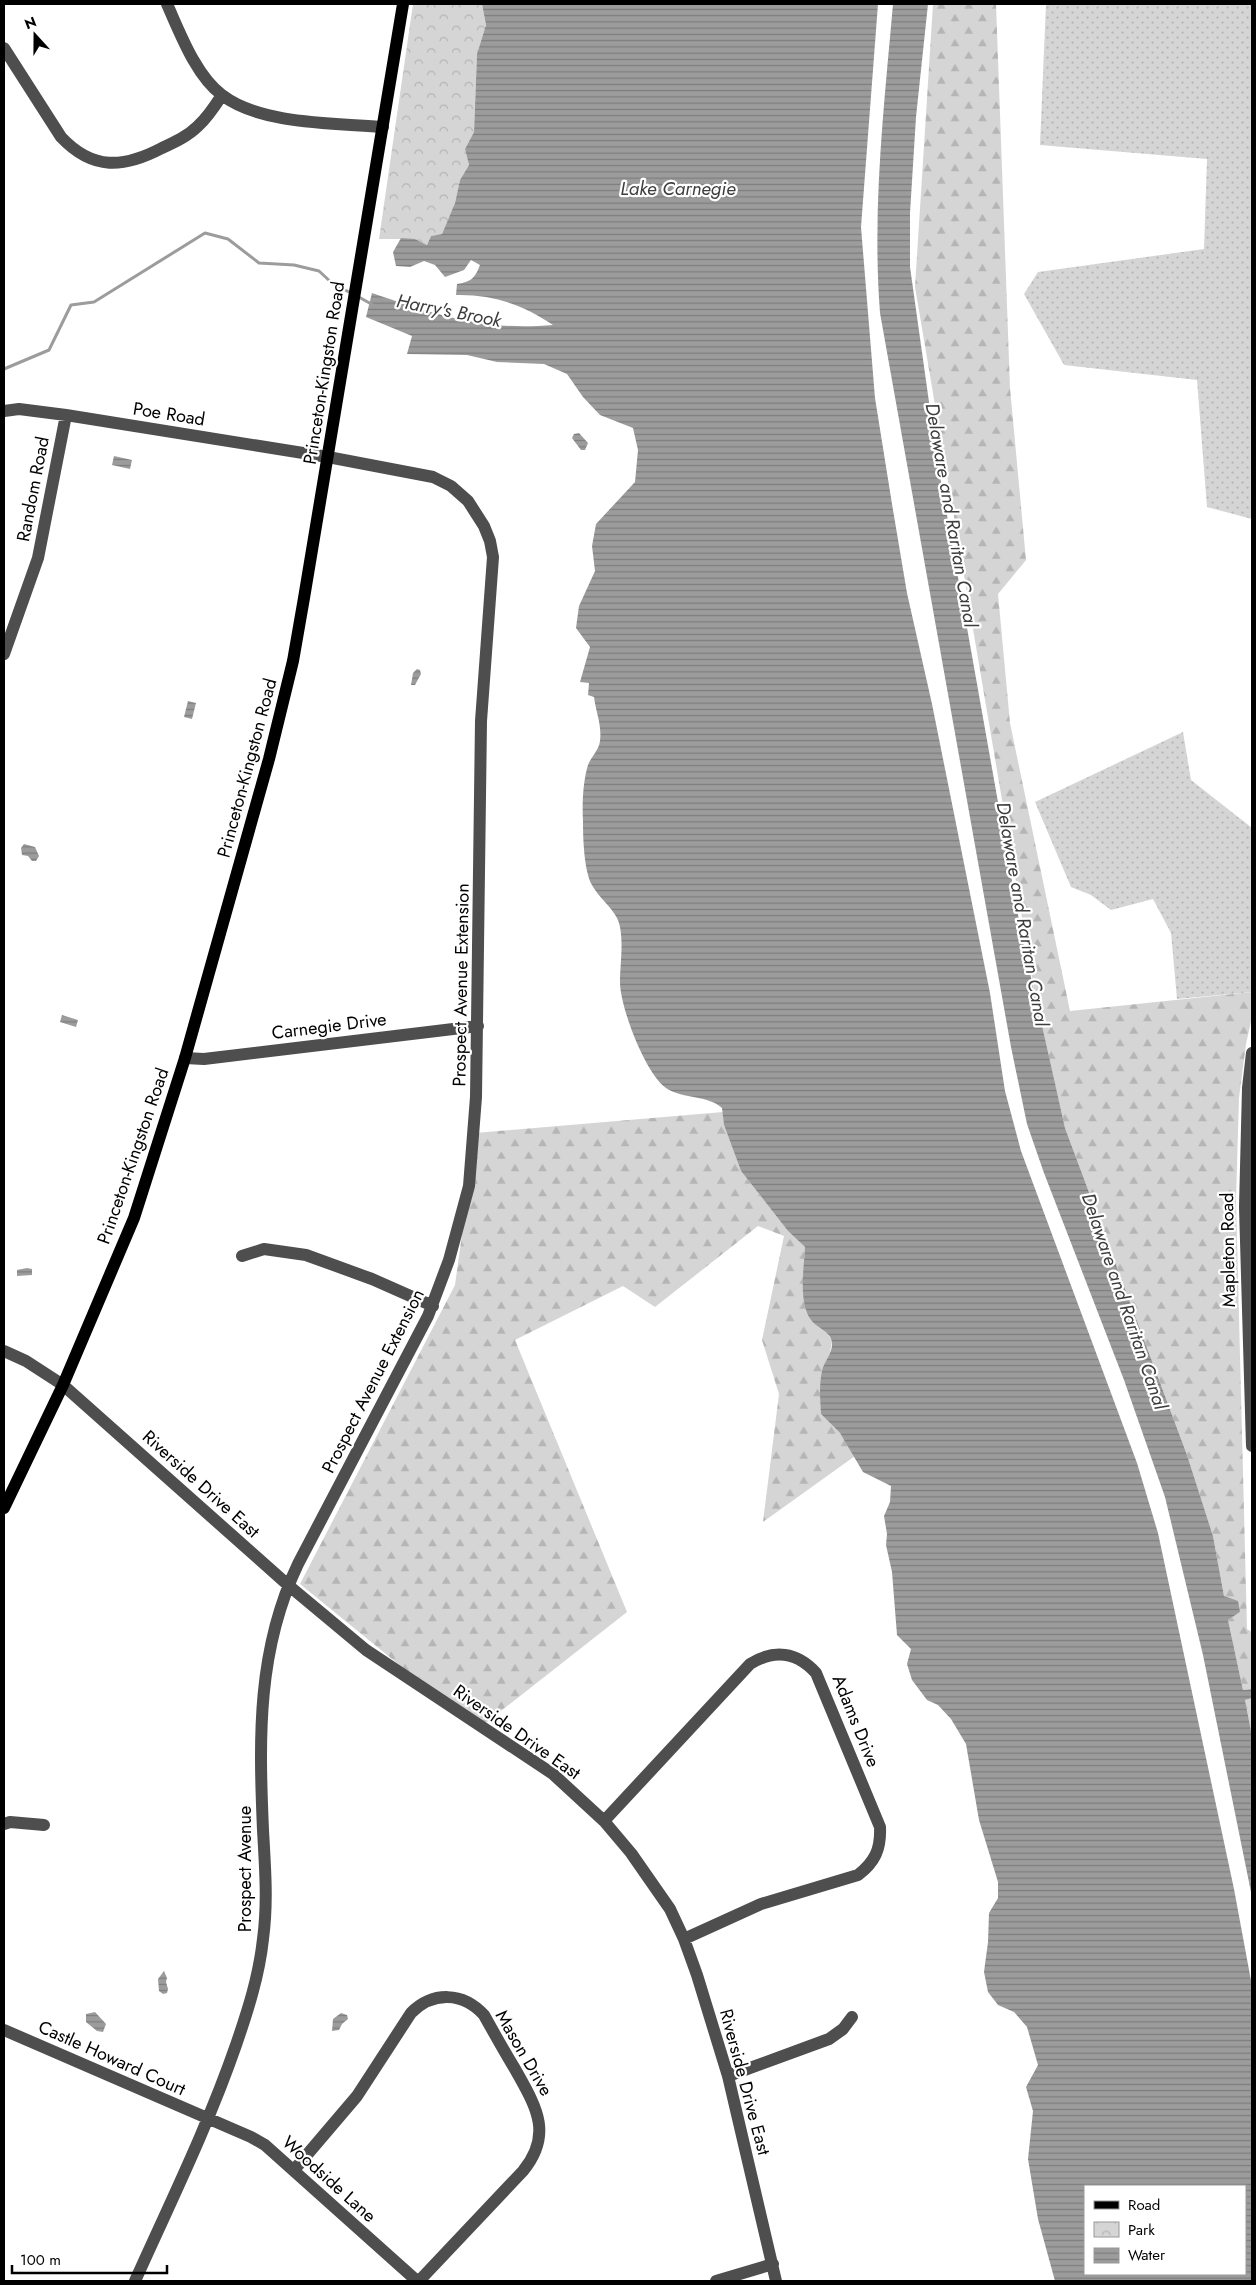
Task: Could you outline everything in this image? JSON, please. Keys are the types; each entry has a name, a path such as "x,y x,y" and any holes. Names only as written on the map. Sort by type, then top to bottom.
{"main road":[{"name":"Princeton-Kingston Road","path":"4,1508 63,1385 134,1218 184,1058 271,752 293,661 402,4"}],"street":[{"path":"167,4 195,62 222,95 242,105 282,118 383,127"},
{"path":"4,48 61,138 70,147 94,161 124,164 153,153 185,137 199,126 222,95"},
{"name":"Poe Road","path":"4,411 19,409 66,415 328,457"},
{"name":"Random Road","path":"4,654 38,558 66,415"},
{"name":"Prospect Avenue Extension","path":"288,1585 412,1350 433,1306 450,1260 469,1186 476,1097 481,721 493,557 490,541 484,526 468,501 444,482 432,477 328,457"},
{"name":"Carnegie Drive","path":"184,1058 204,1059 478,1026"},
{"name":"Mapleton Road","path":"1252,1053 1248,1098 1245,1207 1252,1446"},
{"path":"242,1256 264,1248 306,1255 372,1279 433,1306"},
{"name":"Riverside Drive East","path":"4,1350 26,1361 63,1385 288,1585 366,1650 529,1756 579,1797 604,1821 652,1880 670,1909 684,1939 728,2076 776,2281"},
{"name":"Prospect Avenue","path":"135,2281 221,2087 250,2005 263,1941 267,1884 263,1822 262,1695 274,1627 288,1585"},
{"name":"Adams Drive","path":"604,1821 750,1664 769,1655 790,1655 800,1659 816,1673 880,1827 880,1846 876,1856 870,1865 858,1875 761,1904 684,1939"},
{"path":"4,1824 10,1822 44,1825"},
{"name":"Mason Drive","path":"294,2170 357,2096 411,2013 418,2006 432,1999 447,1996 468,2001 477,2008 484,2015 535,2104 540,2128 539,2141 535,2154 523,2171 418,2281"},
{"path":"728,2076 829,2039 843,2029 852,2017"},
{"name":"Castle Howard Court","path":"4,2030 207,2119"},
{"name":"Woodside Lane","path":"207,2119 251,2137 265,2145 418,2281"},
{"path":"716,2281 773,2264"}],"green space":[{"path":"413,4 482,4 486,25 477,54 474,132 465,149 469,165 460,180 455,203 442,234 431,236 427,245 415,239 379,239"},
{"path":"933,4 996,4 1010,388 1026,560 998,594 1010,723 1070,1011 1252,992 1252,1017 1246,1044 1239,1098 1236,1200 1247,1629 1252,1632 1252,1689 1243,1690 1228,1620 1240,1612 1224,1596 1213,1536 1187,1455 1065,1128 1039,1018 915,287"},
{"path":"1046,4 1252,4 1252,519 1207,507 1197,380 1064,365 1024,294 1038,272 1204,249 1207,159 1040,145"},
{"path":"1183,732 1191,780 1252,828 1252,992 1177,999 1171,933 1153,899 1111,910 1091,895 1071,887 1035,802"},
{"path":"723,1112 724,1125 741,1171 788,1231 805,1247 803,1293 811,1320 827,1333 832,1341 823,1369 820,1392 821,1414 840,1433 855,1456 763,1522 779,1394 762,1340 784,1236 758,1226 655,1307 623,1286 515,1340 627,1612 478,1729 300,1584 455,1285 476,1133"},
{"path":"1252,1698 1252,1736 1245,1700"}],"water":[{"name":"Lake Carnegie","path":"482,4 878,4 861,227 875,398 892,504 907,593 932,704 990,993 1005,1091 1021,1151 1137,1463 1158,1533 1234,1889 1252,1986 1252,2281 1055,2281 1038,2219 1028,2159 1033,2111 1026,2087 1038,2065 1027,2027 1014,2012 998,2005 988,1992 984,1972 989,1913 998,1898 998,1882 979,1820 966,1744 951,1719 938,1705 927,1700 912,1680 907,1664 911,1649 897,1635 892,1572 886,1545 887,1534 884,1516 890,1502 891,1486 863,1472 840,1433 821,1414 821,1377 832,1342 829,1335 811,1320 804,1304 805,1247 788,1231 741,1171 724,1125 722,1108 710,1101 680,1094 666,1088 650,1069 629,1023 620,982 621,932 617,918 592,885 586,863 583,814 584,785 588,765 599,744 600,730 594,697 588,695 589,683 580,682 590,647 576,628 579,606 595,571 592,546 596,524 635,482 638,450 633,428 600,415 583,397 567,374 544,364 497,362 467,355 407,354 412,336 366,317 372,293 461,320 504,326 553,325 519,306 507,302 482,296 456,295 457,284 469,281 480,265 471,260 464,270 445,277 435,265 424,261 410,267 396,266 393,252 401,238 415,239 427,245 431,236 442,234 455,203 460,180 469,165 465,149 474,132 477,54 486,25"},
{"name":"Delaware and Raritan Canal","path":"893,4 928,4 916,117 910,213 910,267 937,459 1022,937 1065,1128 1187,1455 1213,1536 1224,1596 1238,1601 1240,1612 1228,1620 1243,1690 1252,1689 1252,1698 1245,1700 1252,1736 1252,1897 1203,1655 1165,1497 1124,1380 1027,1124 1011,1047 880,313 877,235 878,197"},
{"path":"579,433 588,443 585,450 581,450 572,438 574,434"},
{"path":"114,456 132,460 130,469 112,465"},
{"path":"417,669 420,670 421,674 415,685 411,685 413,673"},
{"path":"188,701 196,703 192,719 184,717"},
{"path":"24,844 35,847 39,856 36,861 32,861 28,856 22,855 21,848"},
{"path":"62,1015 78,1020 76,1027 60,1022"},
{"path":"32,1269 32,1275 17,1276 17,1270"},
{"path":"164,1971 168,1989 167,1993 163,1994 159,1991 158,1979"},
{"path":"95,2012 106,2024 103,2032 97,2031 86,2022 86,2014"},
{"path":"341,2013 347,2015 348,2019 339,2030 332,2031 333,2019"}],"waterway":[{"name":"Harry's Brook","path":"4,369 49,350 71,305 94,302 205,233 228,239 259,263 294,265 319,271 333,284 351,293"},
{"name":"Harry's Brook","path":"357,296 373,305"}]}
